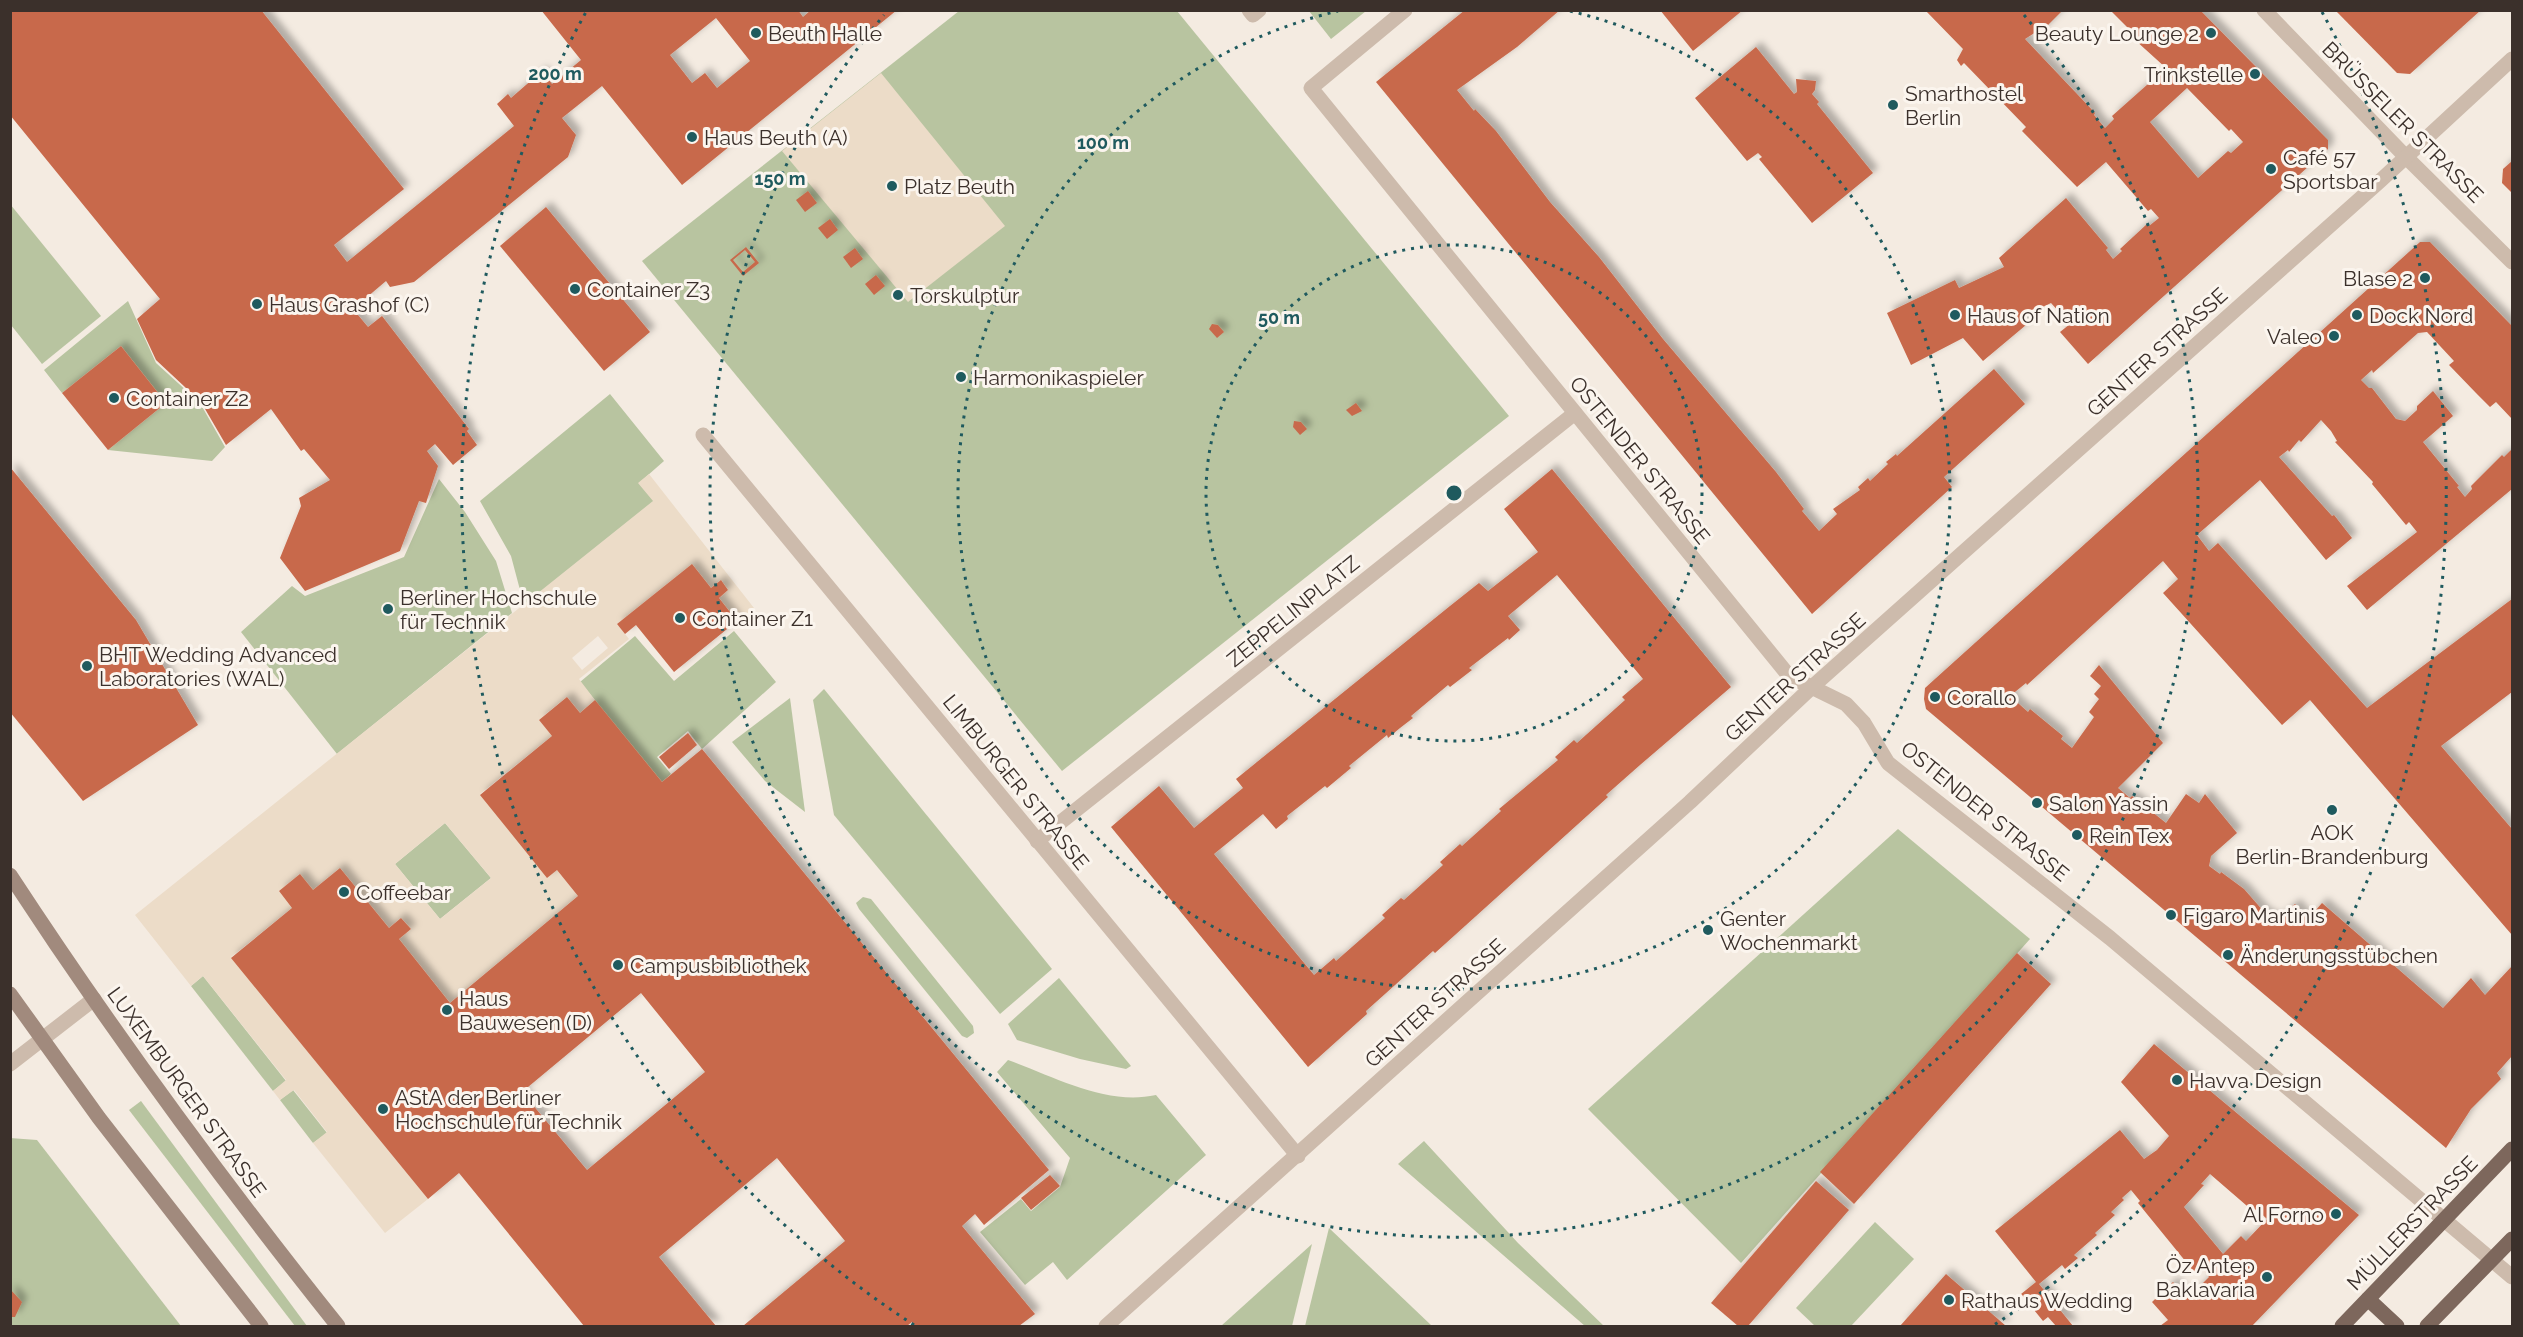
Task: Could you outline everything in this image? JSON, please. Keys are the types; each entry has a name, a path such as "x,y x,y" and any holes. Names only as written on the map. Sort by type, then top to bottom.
{"main road":[{"name":"LUXEMBURGER STRASSE","path":"10,875 94,999 263,1233 338,1326"},
{"path":"10,994 99,1118 261,1326"},
{"name":"MÜLLERSTRASSE","path":"2342,1326 2512,1149"},
{"path":"2427,1326 2512,1239"},
{"path":"2368,1299 2397,1326"}],"street":[{"name":"OSTENDER STRASSE","path":"1405,10 1311,88 1789,676 1846,704 1864,723 1888,763 2110,938 2512,1277"},
{"name":"BRÜSSELER STRASSE","path":"2264,10 2406,157 2512,262"},
{"name":"GENTER STRASSE","path":"1106,1326 1298,1156 1690,802 1812,687 2406,157 2512,59"},
{"name":"ZEPPELINPLATZ","path":"1037,841 1575,413"},
{"name":"LIMBURGER STRASSE","path":"703,435 1298,1156"},
{"path":"10,1064 94,999"}],"green space":[{"path":"959,11 1177,11 1509,416 1062,771 642,261"},
{"path":"1309,11 1366,11 1331,39"},
{"path":"10,204 101,316 42,364 11,325"},
{"path":"128,301 156,363 200,403 225,447 212,461 108,450 166,403 121,346 62,393 44,370"},
{"path":"610,394 664,461 639,483 654,501 524,605 511,556 480,501"},
{"path":"439,479 465,512 496,561 512,613 337,754 241,632 292,586 305,596 404,557"},
{"path":"734,631 776,682 702,749 688,731 657,757 671,774 662,782 580,682 635,636 674,681"},
{"path":"824,689 1052,969 1000,1014 834,815 813,700"},
{"path":"790,698 805,812 765,781 732,742"},
{"path":"445,823 491,878 440,919 395,864"},
{"path":"1898,829 2030,939 1741,1263 1588,1109"},
{"path":"863,897 871,899 973,1026 974,1033 967,1038 962,1036 859,909 856,903"},
{"path":"203,976 286,1081 273,1091 191,986"},
{"path":"1059,978 1131,1066 1126,1069 1080,1059 1017,1040 1008,1024"},
{"path":"1008,1060 1100,1093 1118,1097 1156,1095 1206,1155 1067,1280 1053,1262 1025,1285 980,1232 1021,1199 1031,1211 1060,1187 1070,1158 997,1072"},
{"path":"293,1090 327,1133 313,1143 280,1100"},
{"path":"141,1101 307,1326 295,1326 129,1110"},
{"path":"10,1138 37,1140 181,1326 11,1326"},
{"path":"1424,1141 1518,1243 1604,1326 1585,1326 1398,1164"},
{"path":"1875,1222 1914,1259 1851,1326 1815,1326 1796,1308"},
{"path":"1329,1228 1432,1326 1305,1326"},
{"path":"1312,1244 1292,1326 1221,1326"}],"shaded area":[{"name":"Platz Beuth","path":"881,73 1005,226 908,302 782,151"},
{"path":"649,474 754,608 737,621 719,598 728,590 721,580 711,588 691,565 617,624 629,639 579,679 595,700 580,713 567,697 548,712 539,720 552,736 480,794 547,877 557,870 578,896 450,1003 399,939 411,929 401,918 389,928 340,868 313,890 295,878 279,891 292,908 231,957 428,1199 385,1233 313,1143 327,1132 294,1090 280,1100 273,1091 286,1080 203,976 191,986 135,915 653,501 638,483","holes":["598,636 608,648 582,670 572,658","445,823 491,878 440,919 395,864"]}],"building":[{"name":"Haus Grashof (C)","path":"10,10 261,10 404,189 334,245 347,262 514,126 497,104 508,94 511,98 542,71 552,84 581,60 541,10 798,10 803,17 811,10 897,10 682,185 602,86 562,118 576,135 568,157 414,282 390,287 386,281 353,309 368,327 382,316 469,429 467,431 477,445 453,465 435,444 427,451 438,466 426,503 419,501 400,551 305,591 280,558 301,506 299,498 330,480 304,449 301,451 271,409 226,445 201,402 156,360 137,319 160,299 10,115","holes":["716,18 750,61 717,88 705,73 692,83 670,55"]},
{"path":"1465,10 1560,10 1517,47 1457,90 1474,111 1475,109 1496,131 1550,202 1599,257 1663,339 1776,472 1804,509 1802,511 1819,531 1837,514 1833,509 1860,490 1858,487 1868,478 1870,481 1888,464 1886,462 1896,454 1897,456 1994,369 2025,404 1944,477 1952,487 1812,614 1376,82"},
{"path":"1660,10 1743,10 1693,51"},
{"path":"1925,10 2063,10 2038,35 2036,32 2025,39 2095,113 2094,115 2105,128 2114,119 2112,116 2166,68 2124,30 2127,27 2110,10 2200,10 2328,140 2328,149 2088,364 2060,332 2070,324 2051,303 2022,317 2026,325 1983,361 1963,338 1911,365 1887,313 1955,280 1959,288 2004,267 1999,258 2066,198 2108,248 2106,250 2113,259 2122,251 2120,249 2147,224 2149,226 2159,218 2151,209 2148,211 2106,162 2077,187 2022,131 2026,127 1964,63 1961,66 1957,60 1963,49","holes":["2187,88 2229,131 2231,129 2243,142 2231,153 2228,151 2198,178 2150,122"]},
{"path":"2335,10 2481,10 2410,74 2397,73"},
{"path":"1756,47 1794,94 1797,92 1796,79 1816,81 1812,94 1819,102 1817,104 1873,173 1812,223 1759,159 1762,157 1758,153 1747,161 1695,98"},
{"path":"2512,161 2512,193 2502,183 2503,169"},
{"path":"808,191 817,203 805,212 796,200"},
{"name":"Container Z3","path":"546,207 650,332 604,371 500,246"},
{"path":"830,219 838,230 827,239 818,228"},
{"path":"2420,242 2430,242 2512,326 2512,419 2496,402 2490,407 2476,393 2449,365 2454,361 2427,332 2418,333 2373,373 2372,370 2361,380 2372,388 2396,419 2405,421 2433,391 2453,416 2423,442 2459,486 2457,487 2465,497 2472,489 2471,486 2502,455 2504,457 2512,449 2512,489 2367,610 2347,586 2417,532 2409,522 2406,525 2372,484 2373,482 2335,442 2337,441 2331,431 2321,420 2301,442 2299,440 2289,452 2288,450 2279,457 2332,516 2334,515 2352,538 2326,560 2260,480 2197,535 2209,551 2218,543 2367,708 2512,599 2512,692 2441,746 2512,829 2512,935 2310,700 2282,725 2163,593 2178,579 2163,561 2027,685 2026,683 2010,696 2028,712 2030,709 2063,736 2061,739 2072,748 2094,717 2089,712 2099,699 2094,694 2101,686 2090,676 2099,665 2163,743 2118,788 2166,823 2186,794 2199,803 2205,794 2237,833 2211,856 2209,866 2244,889 2265,913 2277,919 2295,904 2308,919 2322,903 2443,1008 2471,978 2485,995 2512,966 2512,1056 2497,1073 2501,1079 2471,1109 2446,1148 1926,709 1924,699 1925,688"},
{"path":"746,247 759,263 743,276 730,260","holes":["745,250 755,262 743,272 733,260"]},
{"path":"855,248 863,259 851,268 843,257"},
{"path":"876,275 885,286 874,295 865,284"},
{"path":"1212,324 1218,325 1224,332 1217,338 1209,329"},
{"name":"Container Z2","path":"121,346 166,403 108,450 62,393"},
{"path":"1356,403 1362,411 1352,416 1346,410"},
{"path":"1294,421 1301,422 1307,429 1300,435 1293,427"},
{"name":"BHT Wedding Advanced Laboratories (WAL)","path":"10,467 136,620 198,725 83,801 10,712"},
{"path":"1552,469 1731,687 1606,795 1608,797 1435,953 1433,951 1366,1011 1367,1014 1308,1067 1111,827 1159,786 1194,828 1243,788 1236,779 1450,606 1479,583 1488,591 1538,552 1504,509","holes":["1557,575 1643,679 1622,697 1625,700 1577,743 1574,740 1555,757 1558,760 1499,809 1501,811 1462,846 1460,844 1440,862 1443,865 1404,900 1401,898 1382,915 1385,918 1336,961 1334,958 1314,975 1214,854 1263,814 1276,829 1288,819 1287,816 1325,786 1327,788 1351,768 1349,766 1387,735 1388,738 1413,718 1411,716 1448,685 1450,687 1472,670 1469,668 1508,638 1509,640 1520,630 1508,616"]},
{"name":"Container Z1","path":"692,564 711,588 721,580 728,590 719,598 737,621 674,672 636,625 625,634 617,624"},
{"name":"Haus Bauwesen (D)","path":"567,697 580,713 595,700 662,782 702,749 1049,1170 984,1225 975,1214 962,1226 1035,1314 1019,1326 915,1326 912,1322 907,1326 743,1326 845,1241 777,1158 659,1257 716,1326 584,1326 459,1173 428,1199 231,958 292,908 279,891 300,874 313,890 340,868 389,928 401,918 411,929 399,939 450,1003 578,896 557,870 547,878 480,795 552,736 539,720","holes":["641,993 705,1072 587,1170 522,1092"]},
{"path":"688,733 697,745 669,769 659,757"},
{"path":"2017,953 2051,984 1854,1204 1820,1172"},
{"path":"2154,1044 2359,1215 2252,1326 2160,1326 2168,1320 2152,1302 2173,1282 2188,1298 2209,1277 2204,1270 2195,1273 2138,1203 2140,1201 2131,1190 2111,1212 2115,1215 2074,1255 2078,1258 2065,1269 2062,1265 2039,1284 2073,1326 2056,1326 2048,1317 2043,1321 2021,1294 2036,1282 1995,1231 2120,1130 2144,1159 2157,1150 2169,1136 2121,1082","holes":["2210,1174 2254,1212 2256,1209 2267,1219 2246,1241 2241,1236 2223,1254 2184,1207 2204,1185 2201,1184"]},
{"path":"1050,1175 1060,1186 1031,1210 1021,1198"},
{"path":"1816,1181 1849,1210 1748,1326 1738,1326 1711,1303"},
{"name":"Rathaus Wedding","path":"1946,1274 2006,1326 1900,1326"},
{"path":"10,1289 22,1302 15,1317 10,1317"}],"place":[{"name":"Beuth Halle","path":"756,33"},
{"name":"Beauty Lounge 2","path":"2211,33"},
{"name":"Trinkstelle","path":"2255,74"},
{"name":"Smarthostel Berlin","path":"1893,105"},
{"name":"Haus Beuth (A)","path":"692,137"},
{"name":"Café 57 Sportsbar","path":"2271,169"},
{"name":"Platz Beuth","path":"892,186"},
{"name":"Blase 2","path":"2425,278"},
{"name":"Container Z3","path":"575,289"},
{"name":"Torskulptur","path":"898,295"},
{"name":"Haus Grashof (C)","path":"257,304"},
{"name":"Haus of Nation","path":"1955,315"},
{"name":"Dock Nord","path":"2357,315"},
{"name":"Valeo","path":"2334,336"},
{"name":"Harmonikaspieler","path":"961,377"},
{"name":"Container Z2","path":"114,398"},
{"name":"Berliner Hochschule für Technik","path":"388,609"},
{"name":"Container Z1","path":"680,618"},
{"name":"BHT Wedding Advanced Laboratories (WAL)","path":"87,666"},
{"name":"Corallo","path":"1935,697"},
{"name":"Salon Yassin","path":"2037,803"},
{"name":"AOK Berlin-Brandenburg","path":"2332,810"},
{"name":"Rein Tex","path":"2077,835"},
{"name":"Coffeebar","path":"344,892"},
{"name":"Figaro Martinis","path":"2171,915"},
{"name":"Genter Wochenmarkt","path":"1708,930"},
{"name":"Änderungsstübchen","path":"2228,955"},
{"name":"Campusbibliothek","path":"618,965"},
{"name":"Haus Bauwesen (D)","path":"447,1010"},
{"name":"Havva Design","path":"2177,1080"},
{"name":"AStA der Berliner Hochschule für Technik","path":"383,1109"},
{"name":"Al Forno","path":"2336,1214"},
{"name":"Öz Antep Baklavaria","path":"2267,1277"},
{"name":"Rathaus Wedding","path":"1949,1300"}]}
